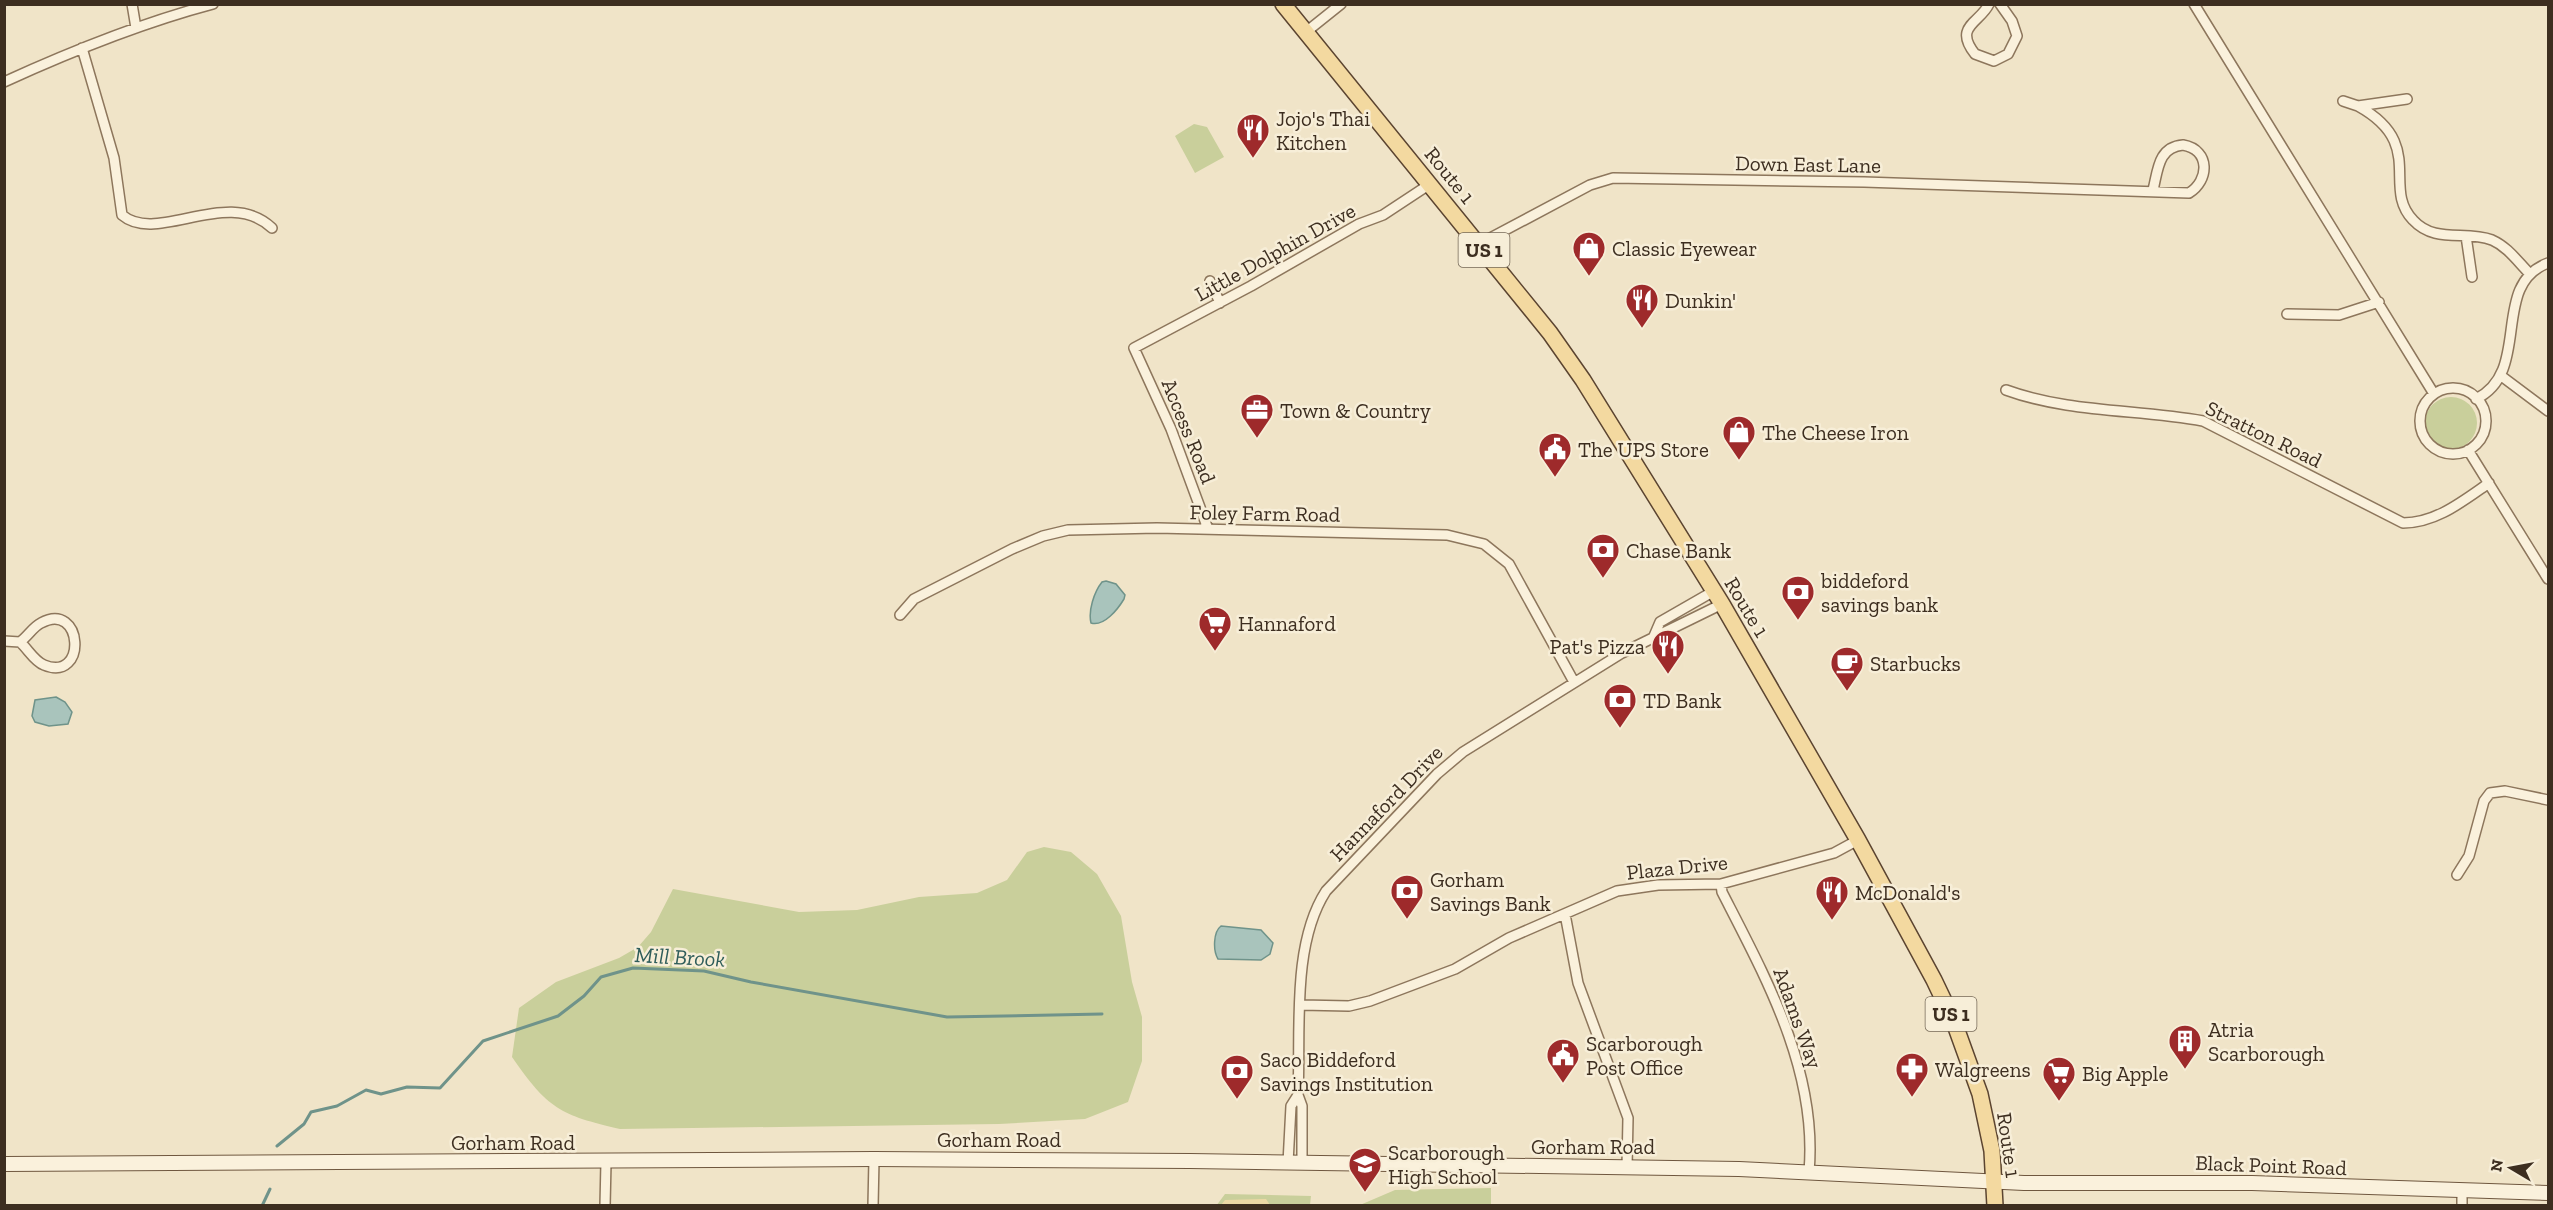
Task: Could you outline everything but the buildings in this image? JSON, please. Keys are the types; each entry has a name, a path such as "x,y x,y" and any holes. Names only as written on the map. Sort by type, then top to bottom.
{"main road":[{"name":"Route 1","path":"1283,4 1550,333 1583,380 1722,604 1858,840 1954,1022 1976,1082 1989,1131 1995,1206"},
{"name":"Gorham Road","path":"4,1164 874,1159 1628,1167 1809,1172 1993,1182"},
{"name":"Black Point Road","path":"1993,1182 2252,1184 2462,1199 2512,1192 2548,1193"}],"street":[{"path":"132,4 136,28"},
{"path":"4,81 136,28 213,4"},
{"path":"1306,32 1341,4"},
{"path":"1989,4 1970,24 1967,40 1975,54 1994,61 2011,52 2017,36 2012,21 2000,4"},
{"path":"2194,4 2434,394"},
{"path":"82,48 114,158 122,215 130,220 160,222 237,212 258,218 272,228"},
{"path":"2358,106 2407,99"},
{"path":"2343,101 2358,106 2382,125 2396,142 2400,161 2403,203 2410,217 2428,232 2491,240 2502,246 2530,274"},
{"name":"Down East Lane","path":"1479,244 1590,185 1613,178 2153,190 2188,193 2194,190 2204,174 2204,163 2199,153 2183,145 2167,150 2160,160 2153,190"},
{"name":"Little Dolphin Drive","path":"1134,348 1220,303 1342,233 1388,212 1430,184"},
{"path":"2466,236 2472,277"},
{"path":"2476,399 2490,389 2500,375 2510,350 2514,305 2519,289 2530,274 2548,263"},
{"path":"1210,281 1220,303"},
{"path":"2287,314 2339,315 2379,302"},
{"name":"Access Road","path":"1134,348 1171,429 1208,529"},
{"path":"2500,375 2548,411"},
{"path":"2452,388 2462,390 2476,399 2484,412 2485,423 2477,443 2468,450 2447,454 2428,443 2422,434 2421,412 2434,394 2452,388"},
{"name":"Stratton Road","path":"2006,390 2060,406 2173,415 2203,421 2403,523 2422,521 2437,516 2489,483"},
{"path":"2468,450 2548,579"},
{"name":"Foley Farm Road","path":"900,615 914,599 1012,549 1049,533 1081,528 1434,534 1484,544 1498,554 1515,572 1574,682"},
{"name":"Hannaford Drive","path":"1654,636 1660,622 1714,591"},
{"name":"Hannaford Drive","path":"1295,1164 1302,1106 1298,1095 1301,1005 1307,933 1314,910 1326,891 1448,764 1479,740 1654,636 1666,634 1722,604"},
{"path":"4,641 20,642 38,662 52,667 59,666 72,657 76,643 71,628 58,620 50,620 36,627 20,642"},
{"path":"2457,875 2469,856 2484,801 2490,793 2505,791 2548,800"},
{"name":"Plaza Drive","path":"1301,1005 1349,1006 1370,1000 1455,969 1509,938 1607,895 1631,888 1721,884 1834,853 1858,840"},
{"name":"Adams Way","path":"1721,884 1722,892 1775,999 1800,1068 1812,1142 1809,1172"},
{"path":"1565,914 1578,983 1628,1118 1628,1167"},
{"name":"Hannaford Drive","path":"1295,1164 1291,1106 1298,1095"},
{"path":"873,1206 874,1159"},
{"path":"605,1206 606,1162"}],"green space":[{"path":"1194,124 1207,127 1224,157 1195,173 1175,136"},
{"path":"2451,397 2461,399 2469,405 2475,413 2477,423 2475,433 2469,441 2461,447 2451,449 2441,447 2433,441 2427,433 2425,423 2427,413 2433,405 2441,399"},
{"path":"1044,847 1071,852 1097,874 1121,916 1132,982 1142,1017 1142,1061 1128,1102 1085,1119 999,1124 620,1129 583,1119 557,1107 536,1088 512,1057 519,1008 556,982 619,958 638,947 651,932 673,889 799,912 857,910 919,897 977,893 1007,880 1027,852"},
{"path":"1491,1188 1491,1205 1360,1205 1395,1190"},
{"path":"1225,1194 1311,1196 1310,1205 1216,1206"}],"sand":[{"path":"1266,1199 1270,1205 1221,1205 1225,1200"}],"water":[{"path":"1102,582 1116,584 1125,595 1124,599 1106,620 1096,624 1091,623 1090,613 1094,596"},
{"path":"56,697 65,702 72,712 68,724 49,726 35,722 32,716 35,700"},
{"path":"1221,926 1261,930 1273,943 1270,954 1261,960 1218,959 1215,942 1216,933"}],"waterway":[{"name":"Mill Brook","path":"277,1146 304,1124 311,1112 337,1106 366,1090 381,1094 407,1087 440,1088 483,1041 558,1016 584,996 601,977 633,968 704,971 751,982 947,1017 1102,1014"},
{"name":"Mill Brook","path":"262,1206 270,1189"}],"place":[{"name":"Jojo's Thai Kitchen","path":"1253,159"},
{"name":"Classic Eyewear","path":"1589,277"},
{"name":"Dunkin'","path":"1642,329"},
{"name":"Town & Country","path":"1257,439"},
{"name":"The Cheese Iron","path":"1739,461"},
{"name":"The UPS Store","path":"1555,478"},
{"name":"Chase Bank","path":"1603,579"},
{"name":"biddeford savings bank","path":"1798,621"},
{"name":"Hannaford","path":"1215,652"},
{"name":"Pat's Pizza","path":"1668,675"},
{"name":"Starbucks","path":"1847,692"},
{"name":"TD Bank","path":"1620,729"},
{"name":"Gorham Savings Bank","path":"1407,920"},
{"name":"McDonald's","path":"1832,921"},
{"name":"Atria Scarborough","path":"2185,1070"},
{"name":"Scarborough Post Office","path":"1563,1084"},
{"name":"Walgreens","path":"1912,1098"},
{"name":"Saco Biddeford Savings Institution","path":"1237,1100"},
{"name":"Big Apple","path":"2059,1102"},
{"name":"Scarborough High School","path":"1365,1193"}]}
